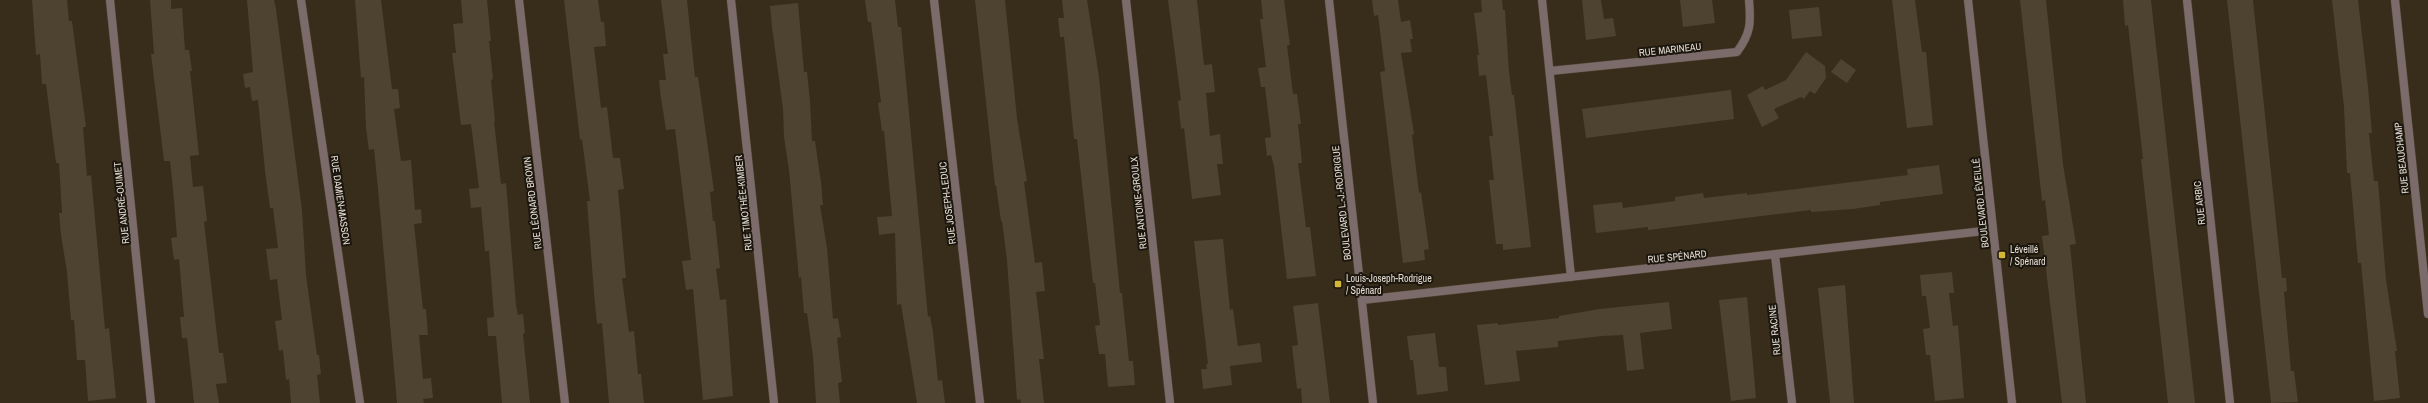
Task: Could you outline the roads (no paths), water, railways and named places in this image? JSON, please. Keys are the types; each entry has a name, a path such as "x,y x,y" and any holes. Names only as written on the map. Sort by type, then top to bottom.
{"street":[{"name":"RUE ANDRÉ-OUIMET","path":"110,0 151,403"},
{"name":"RUE DAMIEN-MASSON","path":"301,0 360,403"},
{"name":"RUE LÉONARD BROWN","path":"519,0 565,403"},
{"name":"RUE TIMOTHÉE-KIMBER","path":"731,0 774,403"},
{"name":"RUE JOSEPH-LEDUC","path":"934,0 980,403"},
{"name":"RUE ANTOINE-GROULX","path":"1126,0 1170,403"},
{"name":"BOULEVARD L.-J.-RODRIGUE","path":"1329,0 1373,403"},
{"path":"1542,0 1571,277"},
{"name":"RUE MARINEAU","path":"1550,71 1737,52 1748,37 1750,18 1748,0"},
{"name":"BOULEVARD LÉVEILLÉ","path":"1968,0 2012,403"},
{"name":"RUE ARBIC","path":"2187,0 2230,403"},
{"name":"RUE BEAUCHAMP","path":"2395,0 2428,314"},
{"name":"RUE SPÉNARD","path":"1362,300 1993,230"},
{"name":"RUE RACINE","path":"1775,255 1792,403"}],"place":[{"name":"Léveillé / Spénard","path":"2002,255"},
{"name":"Louis-Joseph-Rodrigue / Spénard","path":"1338,284"}]}
